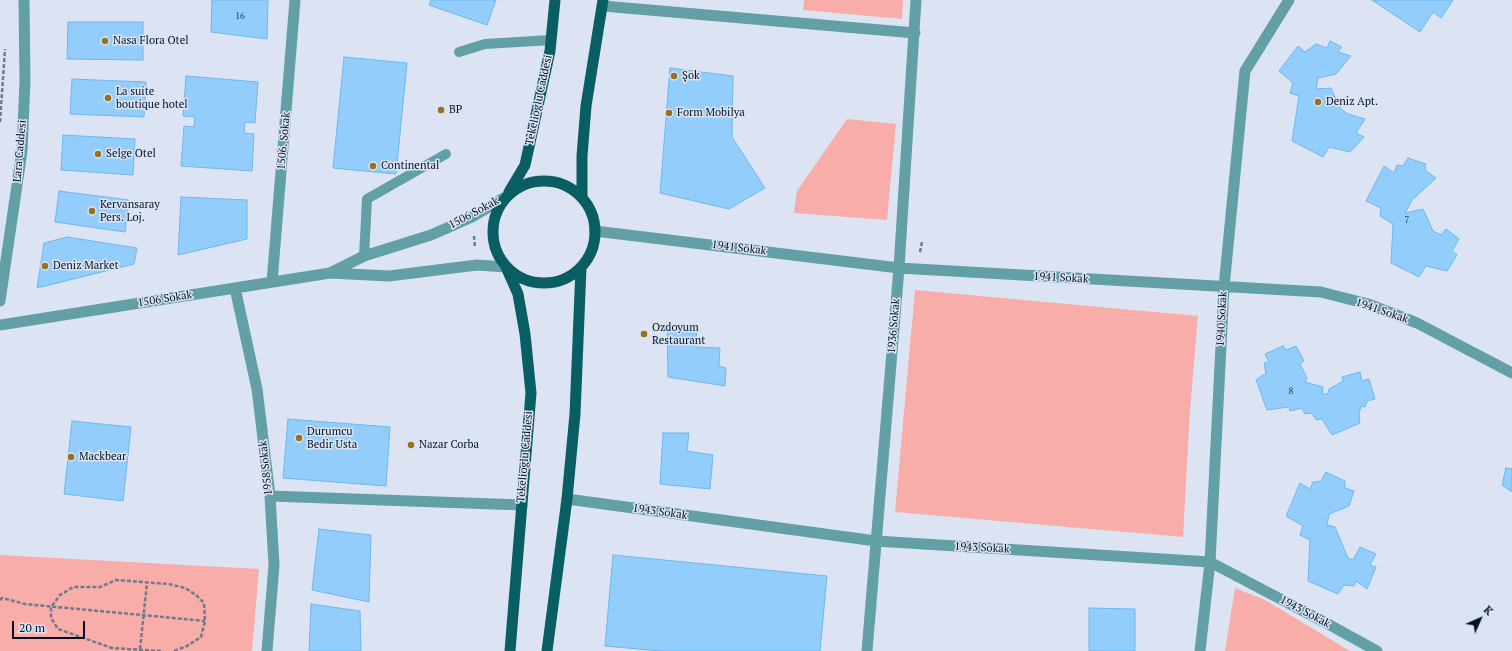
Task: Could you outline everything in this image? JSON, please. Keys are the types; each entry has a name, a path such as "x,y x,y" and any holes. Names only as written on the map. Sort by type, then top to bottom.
{"main road":[{"name":"Tekelioglu Caddesi","path":"507,196 525,165 551,40 555,0"},
{"path":"582,198 582,156 586,106 603,3"},
{"path":"542,181 553,182 569,188 582,198 589,208 595,231 594,245 589,258 581,268 570,277 563,280 543,284 529,282 516,276 506,267 497,254 492,239 493,223 498,208 507,196 521,186 542,181"},
{"name":"Tekelioglu Caddesi","path":"506,267 518,294 525,334 530,393 510,651"},
{"path":"547,651 567,499 575,414 581,268"}],"street":[{"name":"Lara Caddesi","path":"0,301 22,151 25,81 24,0"},
{"name":"1506. Sokak","path":"272,282 295,0"},
{"name":"1936 Sokak","path":"867,651 899,268 916,0"},
{"name":"1940 Sokak","path":"1200,651 1210,562 1224,287 1245,71 1289,0"},
{"path":"603,3 915,33"},
{"name":"1506 Sokak","path":"330,273 364,256 431,235 472,217 507,196"},
{"name":"1941 Sokak","path":"595,231 899,268 1321,292 1368,304 1417,323 1512,373"},
{"name":"1506 Sokak","path":"0,325 330,273 389,276 477,265 506,267"},
{"name":"1958 Sokak","path":"235,288 257,389 270,496 274,565 267,651"},
{"path":"270,496 522,505"},
{"name":"1943 Sokak","path":"567,499 876,542 1210,562 1377,651"}],"lane":[{"path":"459,52 485,44 551,40"},
{"path":"364,256 367,199 446,154"}],"path":[{"path":"0,122 5,43"},
{"path":"472,217 477,265"},
{"path":"161,651 112,648 58,629 51,618 51,607 60,594 73,587 100,587 116,580 169,584 185,588 196,595 204,603 205,621 201,637 187,646 174,651"},
{"path":"140,649 147,583"},
{"path":"1,598 25,604 51,607 205,621"}],"shaded area":[{"path":"804,0 903,0 902,19 803,10"},
{"path":"847,119 896,124 887,220 794,213 797,191"},
{"path":"915,290 1198,316 1190,410 1183,537 895,512"},
{"path":"0,555 259,569 252,651 0,651"},
{"path":"1235,588 1265,600 1350,651 1225,651"}],"building":[{"path":"212,0 268,0 267,39 211,32"},
{"path":"431,0 496,0 487,25 429,5"},
{"path":"1372,0 1453,0 1441,18 1433,12 1420,32"},
{"name":"Nasa Flora Otel","path":"68,22 143,22 143,60 67,59"},
{"name":"Deniz Apt.","path":"1330,41 1342,47 1338,52 1351,56 1336,74 1318,78 1316,89 1331,88 1341,109 1348,114 1365,119 1356,133 1364,137 1350,152 1329,147 1323,157 1292,141 1299,96 1290,93 1293,83 1279,71 1298,46 1305,52 1316,44 1327,48"},
{"path":"344,57 407,63 396,174 333,168"},
{"path":"670,68 733,76 732,137 765,188 729,209 660,193"},
{"path":"186,76 258,82 255,123 245,122 244,133 254,134 252,171 181,166 184,126 194,127 195,117 183,116"},
{"name":"La suite boutique hotel","path":"72,79 146,82 144,117 70,114"},
{"name":"Selge Otel","path":"63,135 135,139 133,175 61,170"},
{"path":"1408,158 1426,164 1425,170 1436,178 1412,200 1405,213 1423,209 1433,231 1441,235 1446,229 1459,239 1452,251 1457,255 1447,271 1426,266 1419,277 1391,263 1393,224 1380,216 1381,208 1366,201 1384,166 1394,173 1397,165 1403,166"},
{"name":"Kervansaray Pers. Loj.","path":"59,191 129,200 125,232 55,222"},
{"path":"181,197 247,200 247,239 178,255"},
{"path":"67,237 137,248 134,264 37,288 44,243"},
{"path":"667,324 697,326 696,347 720,348 719,366 726,368 725,386 668,377"},
{"path":"1283,346 1286,350 1296,346 1304,361 1300,364 1307,378 1305,382 1323,387 1322,394 1328,394 1329,389 1343,381 1342,377 1360,372 1362,381 1369,379 1375,399 1367,401 1365,407 1361,406 1359,414 1360,423 1332,435 1322,419 1316,420 1312,413 1305,414 1302,408 1290,411 1289,407 1267,410 1256,380 1266,373 1264,363 1269,362 1265,354"},
{"path":"288,419 390,427 386,486 283,478"},
{"path":"72,421 131,427 123,501 64,494"},
{"path":"663,433 689,433 687,451 713,455 710,489 660,484"},
{"path":"1506,468 1512,468 1512,492 1502,485"},
{"path":"1326,472 1345,481 1345,488 1354,491 1349,506 1329,514 1327,525 1335,527 1348,558 1353,560 1360,547 1376,554 1370,565 1376,567 1367,589 1356,581 1354,586 1344,585 1338,594 1308,581 1310,540 1300,535 1303,526 1286,516 1300,483 1310,489 1313,482 1321,481"},
{"path":"319,529 371,535 369,602 312,590"},
{"path":"613,555 827,576 820,651 661,651 605,646"},
{"path":"311,604 360,611 361,651 309,651"},
{"path":"1089,608 1135,609 1135,651 1089,651"}],"place":[{"name":"Nasa Flora Otel","path":"105,41"},
{"name":"Şok","path":"674,76"},
{"name":"La suite boutique hotel","path":"108,98"},
{"name":"Deniz Apt.","path":"1318,102"},
{"name":"BP","path":"441,110"},
{"name":"Form Mobilya","path":"669,113"},
{"name":"Selge Otel","path":"98,154"},
{"name":"Continental","path":"373,166"},
{"name":"Kervansaray Pers. Loj.","path":"92,211"},
{"name":"Deniz Market","path":"45,266"},
{"name":"Ozdoyum Restaurant","path":"644,334"},
{"name":"Durumcu Bedir Usta","path":"299,438"},
{"name":"Nazar Corba","path":"411,445"},
{"name":"Mackbear","path":"71,457"}]}
